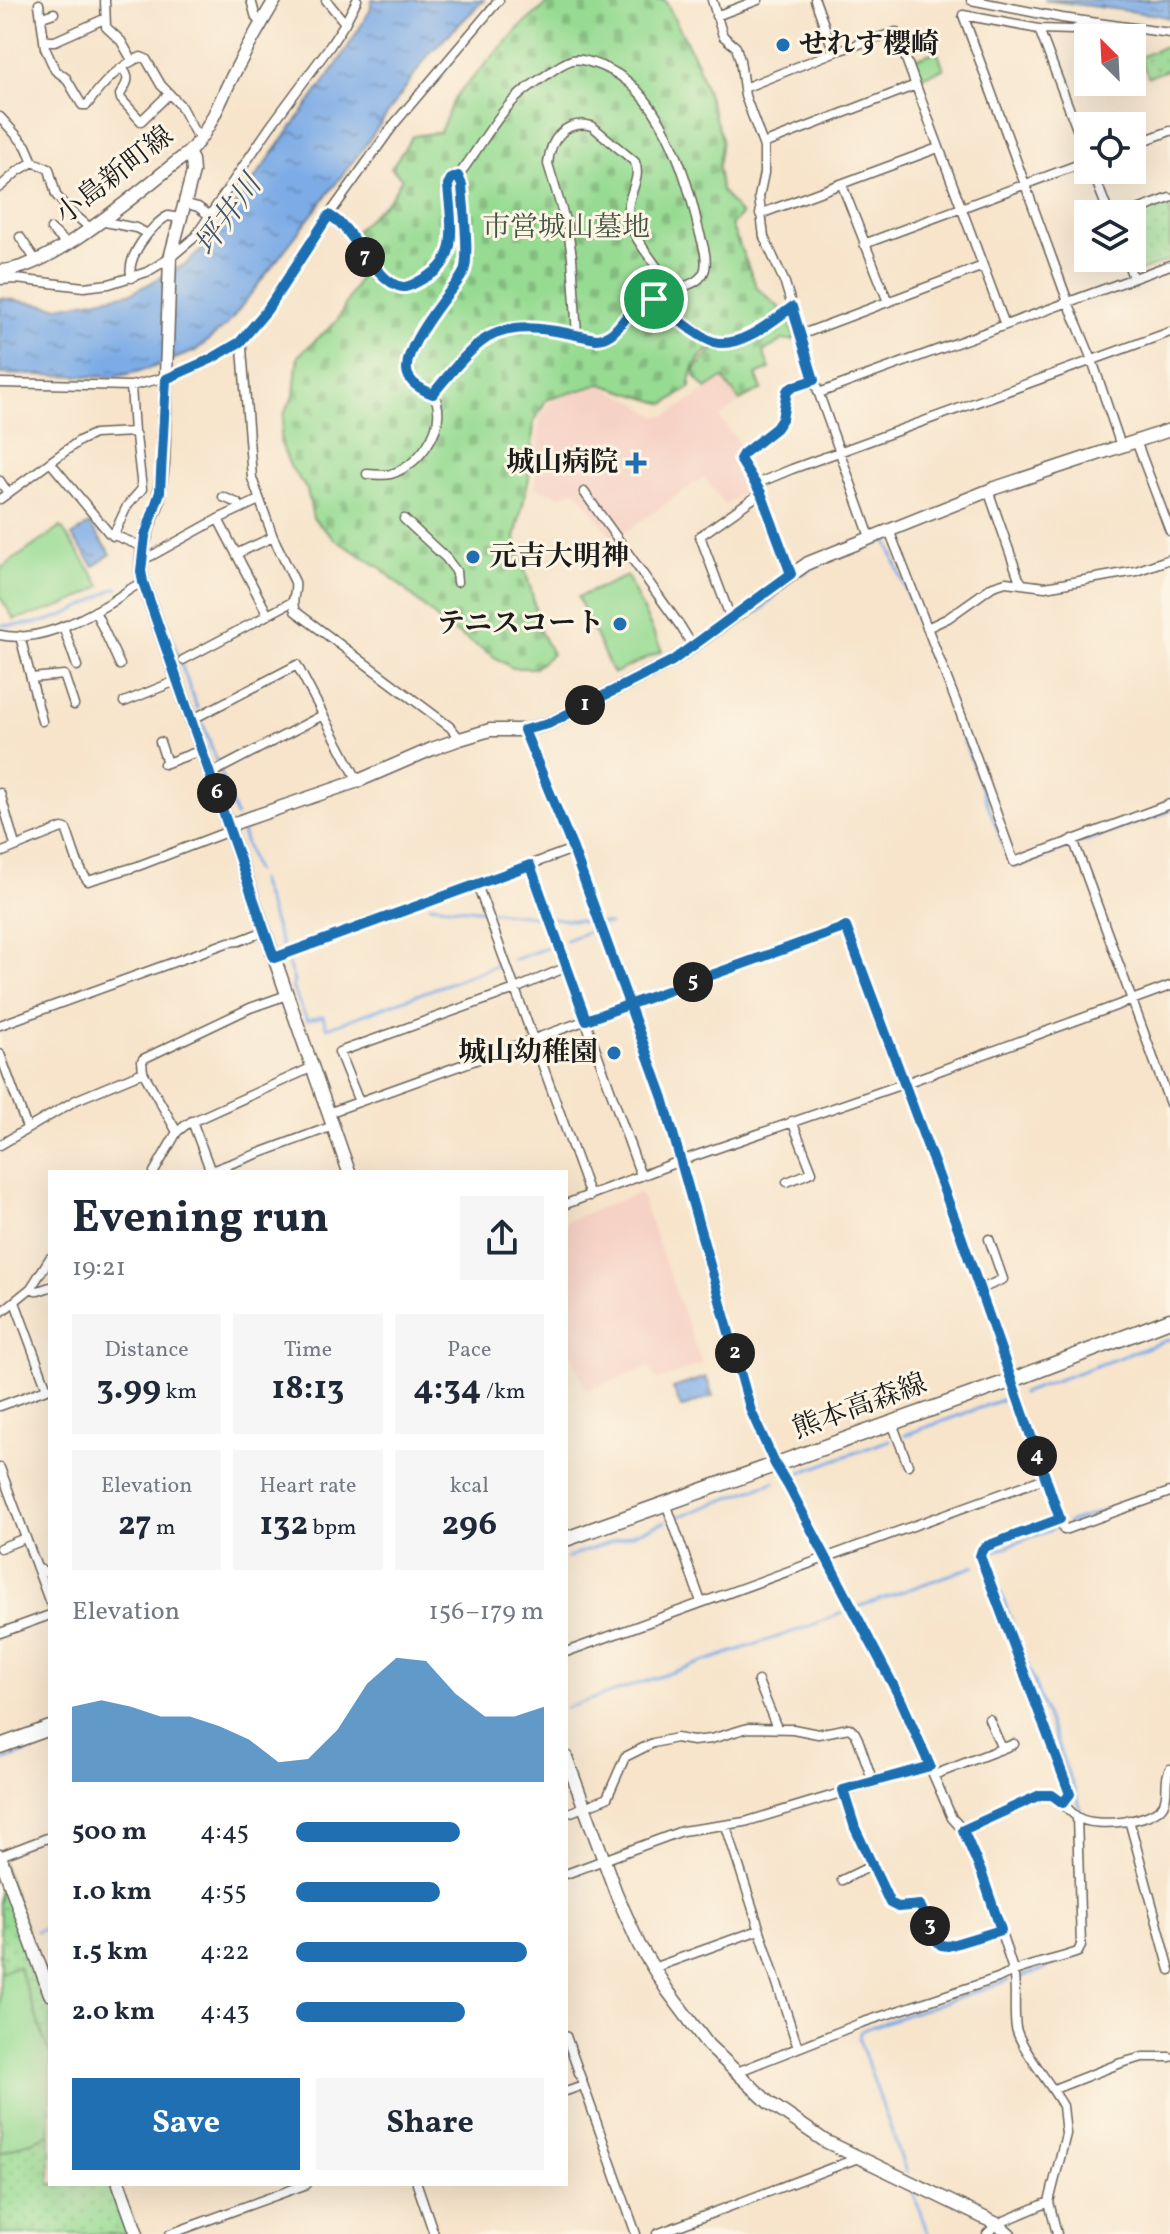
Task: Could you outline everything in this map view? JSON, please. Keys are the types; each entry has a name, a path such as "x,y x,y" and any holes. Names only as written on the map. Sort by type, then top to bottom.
{"main road":[{"name":"熊本高森線","path":"568,1538 1010,1381 1170,1320"},
{"path":"0,1746 48,1729"}],"street":[{"path":"105,0 106,27 121,41 132,60"},
{"path":"251,0 256,18 261,23"},
{"name":"小島新町線","path":"0,271 16,274 67,244 188,153 202,138 214,117 229,83 275,0"},
{"path":"326,0 345,23"},
{"path":"0,280 16,274 84,287 132,278 170,263 210,216 345,23 357,0"},
{"path":"0,383 131,386 211,359 240,342 267,310 329,215 395,123 499,0"},
{"path":"712,0 723,36 736,47 744,88 763,144 764,173 759,197 764,237 785,283 814,380 870,537"},
{"path":"716,16 758,0"},
{"path":"815,0 834,52"},
{"path":"971,0 1170,33"},
{"path":"39,4 45,48 55,70 64,76 82,105 87,105 106,81 132,60 141,57 146,59 180,105 194,131 202,138"},
{"path":"42,17 54,13"},
{"path":"1089,22 1073,30 1039,29 963,15 1121,446"},
{"path":"45,41 55,41 104,19"},
{"path":"1039,29 1074,123"},
{"path":"744,88 834,52 896,32 1005,325"},
{"path":"329,215 343,226 381,273 404,287 437,272 446,260 451,244 448,185 451,179 458,176 513,100 559,66 572,60 584,60 610,70 627,79 658,118 684,173 693,204 705,263 700,278 639,306 608,337 596,339 532,328 495,334 480,343 433,394"},
{"path":"122,68 129,81 120,95 121,99 141,121 169,94"},
{"path":"763,144 916,85"},
{"path":"0,117 26,146 33,162 49,169 56,195 90,228"},
{"path":"577,336 568,230 548,164 548,155 557,135 564,129 584,124 592,126 635,162 637,178 628,214 643,247 671,291"},
{"path":"1146,140 1170,131"},
{"path":"760,214 938,148"},
{"path":"188,153 193,172 170,263 160,492 142,553 143,582 177,663 176,681 202,750 216,771 230,829 348,1170"},
{"path":"0,187 33,162"},
{"path":"864,244 1074,165"},
{"path":"367,474 390,475 407,466 424,451 432,436 438,415 437,399 409,379 406,369 415,343 464,272 462,185 458,176"},
{"path":"842,185 888,302"},
{"path":"1146,207 1170,198"},
{"path":"183,203 198,207 210,216"},
{"path":"132,278 129,269 146,233 168,216 179,218"},
{"path":"102,219 146,233"},
{"path":"51,229 67,244"},
{"path":"20,237 37,262"},
{"path":"819,393 1170,265"},
{"path":"800,335 983,266"},
{"path":"1131,272 1133,278"},
{"path":"654,299 711,342 726,344 761,330 792,307"},
{"path":"731,619 700,536 759,489 792,469 1170,332"},
{"path":"240,342 252,478 273,537 295,582 292,602 299,615 450,727 460,739"},
{"path":"791,574 759,489 740,459 776,428 782,419 787,391 814,380"},
{"path":"113,536 127,506 142,489 131,386"},
{"path":"0,853 66,829 88,881 138,866 224,833 235,823 358,781 460,739 490,730 524,730 548,724 672,661 808,563 988,490 1170,430"},
{"path":"0,499 79,441 94,434 134,432"},
{"path":"1136,441 1170,531"},
{"path":"50,462 113,536 151,556 259,500"},
{"path":"0,481 8,493"},
{"path":"142,489 160,492"},
{"path":"988,490 1023,584"},
{"path":"584,492 692,645"},
{"path":"223,497 241,507"},
{"path":"218,519 268,615"},
{"path":"404,519 446,558 456,571 457,582"},
{"path":"889,530 1014,862 1170,804"},
{"path":"236,554 273,537"},
{"path":"927,628 948,618 998,584 1006,582 1045,587 1136,571 1170,559"},
{"path":"0,635 20,636 63,626 143,582"},
{"path":"177,663 292,602"},
{"path":"95,611 120,665"},
{"path":"63,626 77,666"},
{"path":"20,636 42,721"},
{"path":"191,720 297,665 358,781"},
{"path":"31,678 64,675 74,705"},
{"path":"124,702 176,681"},
{"path":"216,771 323,715"},
{"path":"524,730 573,849 663,1098 751,1411 775,1464 900,1698 950,1814 963,1830 982,1874 1016,1983 1016,2028 1022,2043 1063,2106 1066,2134 1049,2202 1057,2234"},
{"path":"160,742 166,764 202,750"},
{"path":"0,793 15,845"},
{"path":"1073,839 1170,1104"},
{"path":"274,958 573,849"},
{"path":"530,865 641,1176"},
{"path":"477,884 590,1196"},
{"path":"216,1170 331,1120 359,1102 846,927 961,1236 1064,1530 1170,1492"},
{"path":"0,1024 265,931"},
{"path":"359,1102 339,1052 515,989 567,967"},
{"path":"568,1203 1170,986"},
{"path":"177,1132 143,1072 143,1059 250,1008 287,995"},
{"path":"0,1054 27,1128"},
{"path":"155,1170 177,1132 192,1121 313,1067"},
{"path":"0,1145 76,1100 143,1072"},
{"path":"192,1121 210,1170"},
{"path":"787,1182 812,1172 792,1121"},
{"path":"979,1290 1003,1279 989,1239"},
{"path":"0,1313 31,1288 48,1261"},
{"path":"31,1288 38,1291 48,1288"},
{"path":"15,1302 48,1385"},
{"path":"0,1406 48,1388"},
{"path":"892,1423 908,1465"},
{"path":"0,1468 48,1598"},
{"path":"568,1651 1045,1478"},
{"path":"666,1503 701,1602"},
{"path":"1060,1519 987,1546 980,1556 1069,1792 1063,1803"},
{"path":"0,1548 25,1538"},
{"path":"37,1568 48,1573"},
{"path":"1,1631 48,1616"},
{"path":"758,1681 777,1728"},
{"path":"989,1719 1002,1749"},
{"path":"568,1813 607,1798 622,1761 639,1748 671,1739 703,1740 748,1728 777,1728 818,1734 845,1728 852,1730 873,1782"},
{"path":"568,1873 682,1831 745,1822 843,1790 932,1770 1014,1744"},
{"path":"568,1762 639,1945 708,2045 768,2102 825,2141 997,2224 1009,2234"},
{"path":"963,1830 1040,1795 1052,1795 1077,1817 1096,1823 1154,1814 1162,1807 1167,1794 1166,1776 1170,1769"},
{"path":"843,1790 855,1828 890,1903 898,1907 920,1905 935,1939 941,1945 953,1945 1001,1930"},
{"path":"737,2072 861,2023 1080,1950 1077,1817"},
{"path":"1129,1820 1170,1970"},
{"path":"726,1826 798,2048"},
{"path":"48,1838 0,1856 48,1988"},
{"path":"842,1880 873,1865"},
{"path":"653,1968 759,1930"},
{"path":"568,2042 636,2234"},
{"path":"1054,2089 1121,2063 1143,2057 1170,2057"},
{"path":"568,2090 583,2085"},
{"path":"657,2234 858,2158"},
{"path":"120,2186 137,2234"},
{"path":"170,2234 302,2186"},
{"path":"418,2186 434,2234"},
{"path":"987,2234 997,2224 1049,2202"}],"shaded area":[{"name":"城山病院","path":"723,380 740,402 720,417 743,449 733,459 747,489 725,505 704,477 614,540 576,490 560,496 535,487 540,417 550,403 602,387 631,399 657,417 668,415"},
{"path":"640,1193 702,1364 657,1381 650,1367 586,1390 568,1346 568,1220"}],"green space":[{"name":"市営城山墓地","path":"552,0 665,0 697,63 722,139 718,167 721,190 741,215 731,225 757,288 781,309 772,319 731,346 788,316 795,340 783,340 763,352 770,369 756,375 762,389 740,401 723,378 706,389 695,376 695,369 719,344 697,362 692,374 690,388 665,404 601,384 546,400 534,422 529,478 515,538 532,593 539,629 552,654 535,668 512,668 444,625 381,568 334,539 313,518 307,490 290,466 280,441 284,414 294,395 298,356 337,321 372,253 354,232 391,197 402,178 391,168 413,136 440,132 455,97 520,27"},
{"path":"1170,47 1170,69 1148,77 1146,54"},
{"path":"937,51 944,69 918,78 912,60"},
{"path":"1170,202 1170,260 1146,269 1146,211"},
{"path":"61,527 101,586 59,607 14,619 0,597 0,569"},
{"name":"テニスコート","path":"627,576 662,651 613,674 578,597"},
{"path":"0,1856 48,1988 48,2186 120,2186 137,2234 0,2234"},
{"path":"18,1966 48,2049 48,2135 0,2153 0,1972"}],"water":[{"name":"坪井川","path":"372,0 484,0 429,54 367,143 227,325 195,351 148,369 116,377 0,374 0,298 59,307 134,292 186,264 206,246 336,66 370,11"},
{"path":"1044,0 1170,0 1170,18 1158,15"},
{"path":"89,524 111,554 94,566 72,536"},
{"path":"706,1377 713,1396 681,1408 673,1388"}],"waterway":[{"path":"846,554 887,540 949,705"},
{"path":"802,574 820,564"},
{"path":"2,625 34,623 61,616 118,588"},
{"path":"745,616 760,611 784,588"},
{"path":"159,603 197,708"},
{"path":"955,718 1009,860"},
{"path":"203,724 236,816"},
{"path":"1083,842 1170,811"},
{"path":"242,832 255,871"},
{"path":"1016,866 1067,848"},
{"path":"259,880 282,946"},
{"path":"430,905 609,924"},
{"path":"566,940 593,930"},
{"path":"513,960 551,946"},
{"path":"287,961 294,981 292,987 307,1020 323,1016 327,1028 498,965"},
{"path":"1022,1393 1170,1339"},
{"path":"905,1435 1007,1398"},
{"path":"791,1476 890,1440"},
{"path":"680,1516 774,1482"},
{"path":"1068,1523 1170,1486"},
{"path":"568,1557 665,1522"},
{"path":"1053,1529 987,1556 1081,1808"},
{"path":"858,1607 975,1566"},
{"path":"568,1707 842,1613"},
{"path":"0,1762 48,1745"},
{"path":"0,1879 22,1937"},
{"path":"36,1931 48,1928"},
{"path":"1021,1977 1085,1953 1085,1945"},
{"path":"906,2172 859,2039 860,2032 1009,1980"},
{"path":"913,2192 928,2234"}],"place":[{"name":"せれす櫻崎","path":"783,45"},
{"name":"城山病院","path":"636,463"},
{"name":"元吉大明神","path":"473,557"},
{"name":"テニスコート","path":"620,624"},
{"name":"城山幼稚園","path":"614,1053"}],"route":[{"path":"654,299 630,313 613,333 603,339 532,328 495,334 480,343 433,394 409,379 406,369 409,354 421,332 464,272 462,185 458,176 451,179 448,185 451,244 446,260 437,272 411,285 398,286 381,273 343,226 329,215 267,310 240,342 166,379 160,492 145,536 141,571 176,681 274,958 530,865 586,1020 629,1005 846,927 961,1236 1060,1519 987,1546 980,1556 1070,1794 1063,1803 1052,1795 1040,1795 963,1830 1001,1930 948,1946 941,1945 935,1939 920,1905 898,1907 890,1903 851,1817 843,1790 930,1766 900,1698 775,1464 751,1411 663,1098 629,1005 573,849 524,730 548,724 672,661 791,574 761,493 740,459 776,428 782,419 787,391 814,380 792,307 761,330 726,344 711,342 654,299"}]}
